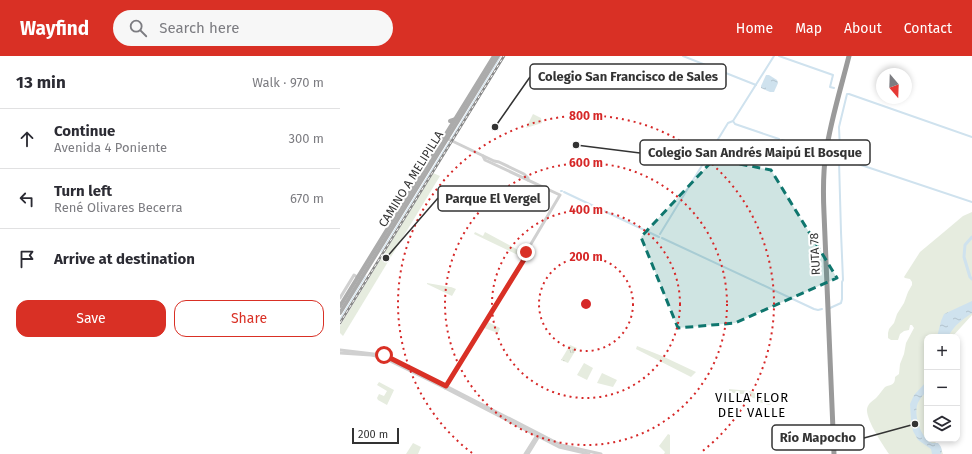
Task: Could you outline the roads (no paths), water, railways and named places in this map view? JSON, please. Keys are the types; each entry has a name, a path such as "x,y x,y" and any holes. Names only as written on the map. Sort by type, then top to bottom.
{"highway":[{"name":"RUTA 78","path":"831,454 820,184 826,136 847,56"},
{"name":"RUTA 78","path":"834,454 823,181 829,137 847,56"}],"main road":[{"name":"CAMINO A MELIPILLA","path":"341,304 495,58"},
{"name":"CAMINO A MELIPILLA","path":"340,313 358,277 449,140 495,58"},
{"path":"450,121 456,119"},
{"path":"447,126 449,130"},
{"path":"341,304 343,293"}],"street":[{"path":"446,387 518,270 525,258 525,254 560,195 528,180 524,174 449,140"},
{"path":"340,298 358,277"},
{"path":"340,352 381,357 446,387 561,448 589,454"},
{"path":"527,454 538,435"},
{"path":"538,435 563,446 601,454"}],"water":[{"path":"766,75 769,75 777,80 778,83 774,92 761,88"},
{"path":"972,301 972,313 961,321 950,334 938,334 944,314"},
{"path":"924,384 924,394 917,405 916,411 918,424 924,436 924,442 938,443 942,451 941,454 932,454 931,449 918,440 913,431 910,404 914,395"}],"waterway":[{"path":"451,139 501,56"},
{"path":"683,56 756,85"},
{"path":"660,234 728,123 733,121 774,56"},
{"path":"779,56 833,75 830,87 834,88"},
{"path":"840,151 839,127 847,94 972,137"},
{"path":"733,121 735,124 779,139"},
{"path":"782,140 819,152"},
{"path":"381,252 449,142"},
{"path":"828,154 835,154 839,152"},
{"path":"843,159 972,202"},
{"path":"830,308 841,303 842,299 843,280 839,161"},
{"path":"564,192 659,237"},
{"path":"972,237 965,245 964,257 972,279"},
{"path":"662,238 814,309 822,309"},
{"path":"340,319 366,276"}],"railway":[{"path":"340,323 504,56"}],"place":[{"name":"Colegio San Francisco de Sales","path":"495,127"},
{"name":"Colegio San Andrés Maipú El Bosque","path":"576,145"},
{"name":"Parque El Vergel","path":"386,258"},
{"name":"Río Mapocho","path":"915,424"}],"district":[{"name":"VILLA FLOR DEL VALLE","path":"752,404"}]}
